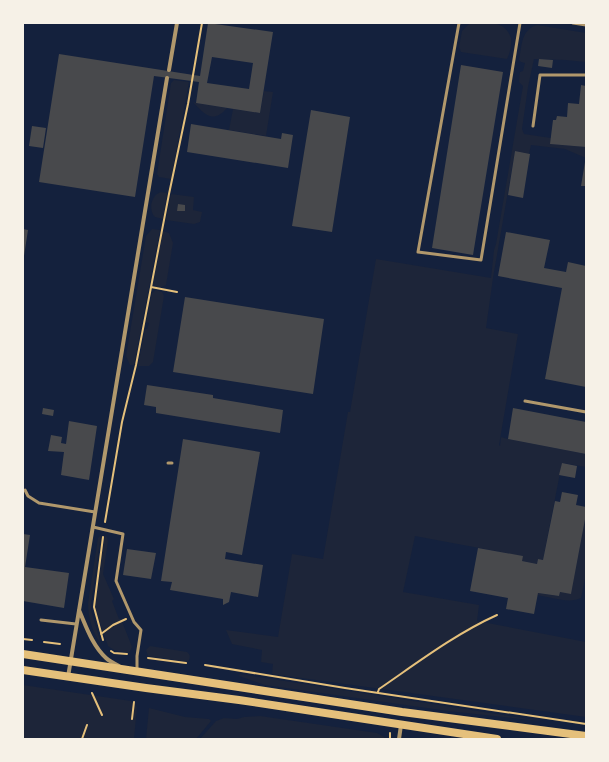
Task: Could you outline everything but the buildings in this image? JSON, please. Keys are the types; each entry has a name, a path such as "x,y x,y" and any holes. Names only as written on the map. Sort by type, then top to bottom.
{"main road":[{"path":"23,654 402,712 586,736"},
{"path":"23,670 239,700 497,739"}],"street":[{"path":"169,70 177,23"},
{"path":"68,677 167,78"},
{"path":"79,609 90,636 98,648 106,658 124,669"},
{"path":"399,739 401,725"}],"lane":[{"path":"459,23 418,252 482,260 520,23"},
{"path":"573,23 586,25"},
{"path":"533,126 540,75 586,75"},
{"path":"525,401 586,412"},
{"path":"168,462 172,463"},
{"path":"25,490 28,496 39,503 95,512"},
{"path":"93,527 123,534 116,581 132,617 141,630 137,656 137,671"},
{"path":"41,620 76,624"}],"path":[{"path":"104,644 94,607 94,600 104,529 122,422 135,369 188,104 202,23"},
{"path":"151,287 177,292"},
{"path":"378,692 379,689 451,641 482,622 497,615"},
{"path":"101,634 113,625 132,617"},
{"path":"23,639 32,640"},
{"path":"44,642 60,644"},
{"path":"107,648 114,653 127,654"},
{"path":"148,658 186,663"},
{"path":"205,665 586,724"},
{"path":"92,693 102,715"},
{"path":"132,719 134,702"},
{"path":"82,739 87,725"},
{"path":"390,733 390,739"}],"shaded area":[{"path":"470,23 494,23 504,28 511,38 507,59 461,52 459,47 462,31"},
{"path":"537,25 586,33 586,62 534,59 522,129 524,134 551,138 551,144 586,147 586,158 565,149 531,145 529,154 515,151 486,328 518,334 499,445 500,446 501,437 586,454 586,467 562,463 543,560 538,559 537,564 522,561 522,556 415,536 403,592 479,605 477,621 586,642 586,717 272,674 273,664 261,662 262,650 232,644 226,630 278,637 292,554 323,559 376,259 491,278 494,250 523,86 519,82 520,72 523,71 525,63 519,60 521,49 525,34 532,27"},
{"path":"174,80 189,82 171,179 159,177 157,174 171,83"},
{"path":"264,91 273,92 266,136 229,130 233,109 260,113"},
{"path":"193,102 227,108 222,113 213,117 201,111"},
{"path":"161,192 167,193 163,219 155,217 151,207 155,196"},
{"path":"171,194 194,197 193,210 202,212 200,222 194,224 166,220"},
{"path":"152,229 160,230 134,365 130,365 126,356 146,236"},
{"path":"163,231 169,233 173,243 166,285 156,287 153,284"},
{"path":"156,290 162,292 164,296 153,362 149,366 138,366 145,329 147,329 149,323 146,322 152,293"},
{"path":"586,514 586,574 581,598 576,600 566,600 537,595 538,593 559,596 560,592 571,593"},
{"path":"101,535 91,610 101,644 91,624 88,603 98,538"},
{"path":"105,535 108,542 103,574 114,599 112,601 119,619 121,619 132,647 129,653 114,650 108,646 96,612 96,600"},
{"path":"150,646 187,652 190,655 188,662 148,656 146,650"},
{"path":"240,674 549,722 448,711 265,685 239,676"},
{"path":"23,685 131,701 137,707 134,739 23,739"},
{"path":"149,708 185,717 209,719 211,721 196,739 146,739"},
{"path":"260,716 377,733 385,739 200,739 216,721 224,718 237,719"}]}
